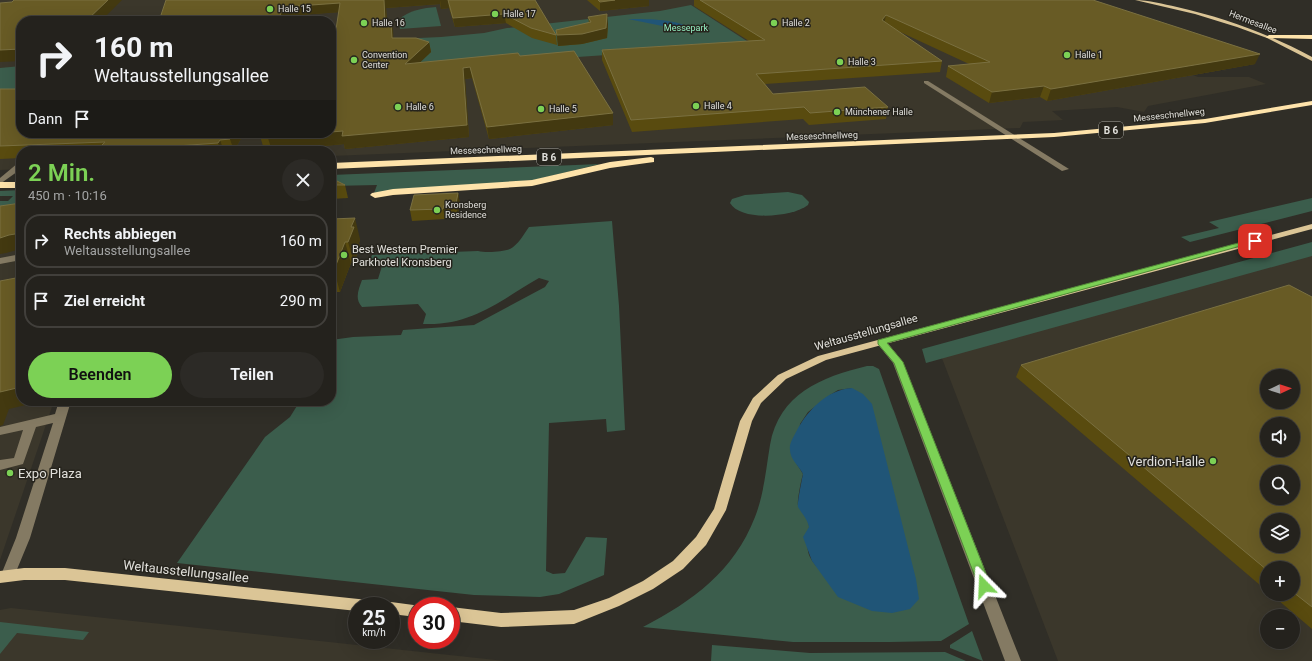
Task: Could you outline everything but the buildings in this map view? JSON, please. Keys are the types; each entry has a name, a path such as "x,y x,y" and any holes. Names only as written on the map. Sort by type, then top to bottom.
{"highway":[{"path":"1269,37 1312,37"},
{"path":"1278,42 1312,41"},
{"name":"Messeschnellweg","path":"336,166 1054,135 1205,121 1312,103"},
{"name":"Messeschnellweg","path":"336,172 1002,143 1097,137 1214,125 1312,110"},
{"path":"375,195 393,192 513,185 610,165 676,157"},
{"path":"0,181 16,179"},
{"path":"0,186 16,185"}],"main road":[{"name":"Hermesallee","path":"1137,0 1221,20 1269,37 1312,59"},
{"name":"Weltausstellungsallee","path":"460,615 501,620 574,617 614,602 648,585 678,565 701,541 720,510 746,421 757,401 782,377 816,361 881,342 1312,226"},
{"name":"Weltausstellungsallee","path":"4,576 48,573 65,574 348,604"}],"street":[{"path":"926,82 1065,169"},
{"path":"0,181 16,169"},
{"path":"0,261 16,258"},
{"path":"881,342 898,362 1013,661"},
{"path":"4,576 23,538 63,406"},
{"path":"0,431 60,417"},
{"path":"0,465 19,461 31,424"}],"shaded area":[{"path":"0,0 988,0 1228,71 1222,70 1193,75 1198,77 1249,77 1266,84 1148,106 1144,112 1117,107 1052,111 1063,120 1023,122 1020,128 336,156 336,146 16,146 16,169 0,170"},
{"path":"16,215 16,406 52,406 0,560 0,218"},
{"path":"1312,248 1312,661 1058,661 940,353"},
{"path":"11,608 348,644 348,649 393,649 505,661 0,661 0,610"}],"green space":[{"name":"Messepark","path":"691,5 753,45 336,74 336,42 441,37 484,33 507,28 660,11"},
{"path":"436,7 441,26 400,29 399,20 407,14 421,9"},
{"path":"16,66 16,90 0,90 0,68"},
{"path":"600,164 534,180 374,193 377,185 336,186 336,175"},
{"path":"16,190 16,209 0,211 0,201 8,201 13,196 0,196 0,191"},
{"path":"788,192 802,195 809,202 808,205 791,212 768,216 745,213 736,209 730,203 732,199 745,195"},
{"path":"1312,198 1312,211 1190,242 1181,237 1219,228 1209,222"},
{"path":"612,221 619,306 625,430 607,432 606,419 549,423 546,571 553,574 565,573 586,537 607,538 604,575 559,594 540,597 474,595 177,563 265,437 290,417 297,406 336,406 336,339 401,335 403,330 474,325 545,287 549,281 539,278 498,303 471,316 440,324 423,324 426,314 418,304 362,307 358,297 362,280 378,279 382,266 367,266 372,255 507,250 516,245 529,227"},
{"path":"1312,242 1312,256 926,363 922,349"},
{"path":"867,366 873,366 879,369 969,624 941,641 890,642 793,642 643,627 695,595 724,569 736,553 755,517 763,490 770,445 775,427 782,413 793,400 805,390 818,382 850,370","holes":["852,388 821,571 811,560 809,555 809,523 798,505 799,490 803,474 796,463 800,424 808,412 830,395 838,390"]},
{"path":"0,622 89,632 83,640 17,633 0,654"},
{"path":"972,631 983,661 950,648 950,645"},
{"path":"712,645 810,653 945,652 966,661 711,661"}],"water":[{"path":"628,19 652,19 673,22 688,27 692,32"},
{"path":"852,388 863,394 872,404 916,579 919,599 910,609 892,613 872,611 838,597 812,561 803,537 809,527 806,519 798,507 803,474 791,456 791,443 800,424 818,403 834,393"}],"place":[{"name":"Halle 15","path":"270,9"},
{"name":"Halle 17","path":"495,14"},
{"name":"Halle 16","path":"364,23"},
{"name":"Halle 2","path":"774,23"},
{"name":"Halle 1","path":"1067,55"},
{"name":"Convention Center","path":"354,60"},
{"name":"Halle 3","path":"840,62"},
{"name":"Halle 4","path":"696,106"},
{"name":"Halle 6","path":"398,107"},
{"name":"Halle 5","path":"541,109"},
{"name":"Münchener Halle","path":"837,112"},
{"name":"Kronsberg Residence","path":"437,210"},
{"name":"Best Western Premier Parkhotel Kronsberg","path":"344,255"},
{"name":"Verdion-Halle","path":"1213,461"},
{"name":"Expo Plaza","path":"10,473"}],"route":[{"path":"984,586 898,362 881,342 1255,241"}]}
